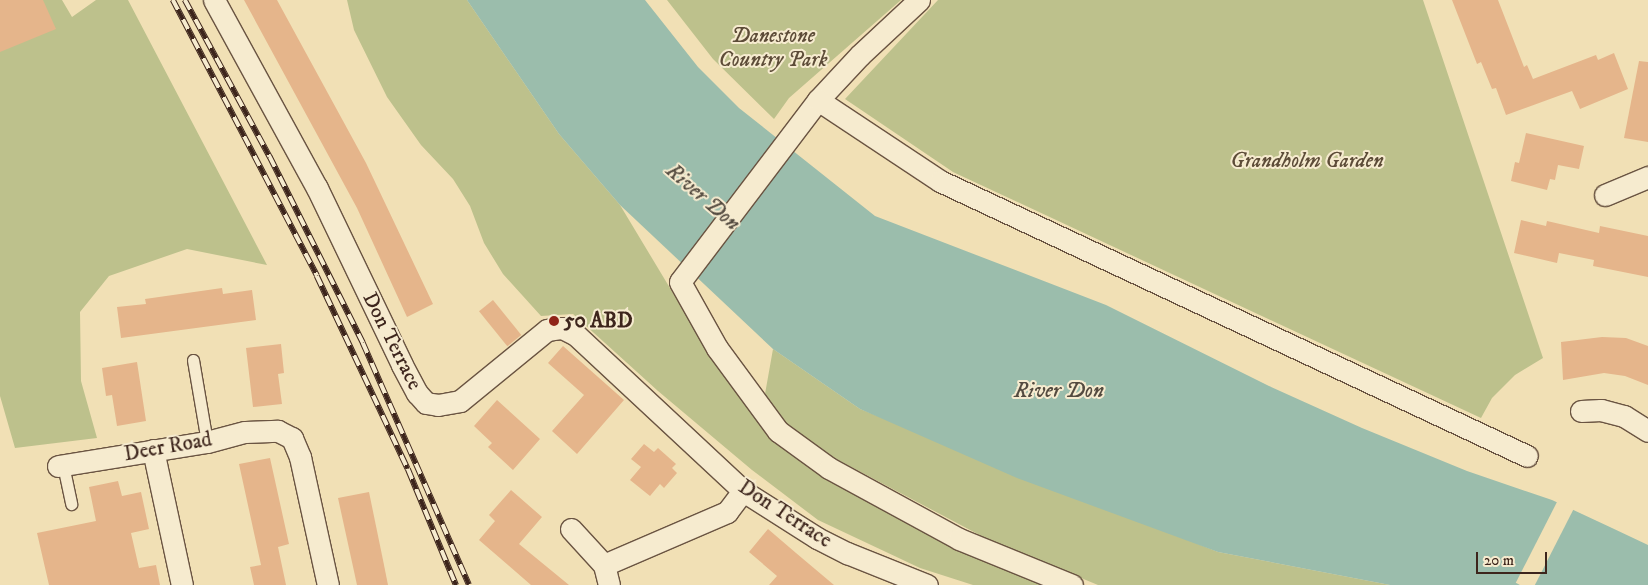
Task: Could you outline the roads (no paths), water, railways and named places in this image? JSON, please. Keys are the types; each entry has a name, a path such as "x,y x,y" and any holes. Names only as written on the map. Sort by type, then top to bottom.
{"street":[{"name":"Don Terrace","path":"214,0 317,188 402,365 417,393 426,403 438,405 460,400 547,330 562,328 576,335 743,491 817,538 847,553 927,585"},
{"path":"919,0 860,55 812,108 680,282 717,348 778,431 829,468 959,539 1072,585"},
{"path":"812,108 940,181 1527,456"},
{"path":"1605,195 1648,177"},
{"path":"1581,411 1601,410 1624,416 1648,431"},
{"name":"Deer Road","path":"60,465 208,442 245,432 278,431 292,438 300,458 328,585"},
{"path":"153,450 182,585"},
{"path":"571,529 606,575 727,512 743,491"}],"lane":[{"path":"193,360 208,442"},
{"path":"60,465 71,504"}],"water":[{"name":"River Don","path":"467,0 645,0 698,67 739,108 875,216 1106,305 1269,386 1362,428 1467,471 1552,500 1648,545 1648,585 1390,585 1218,552 1017,478 860,409 773,349 620,205 559,134"}],"railway":[{"path":"173,0 317,276 408,469 456,585"},
{"path":"185,0 270,157 363,343 469,585"}],"place":[{"name":"50 ABD","path":"554,321"}],"park label":[{"name":"Danestone Country Park","path":"773,48"},
{"name":"Grandholm Garden","path":"1307,161"}]}
